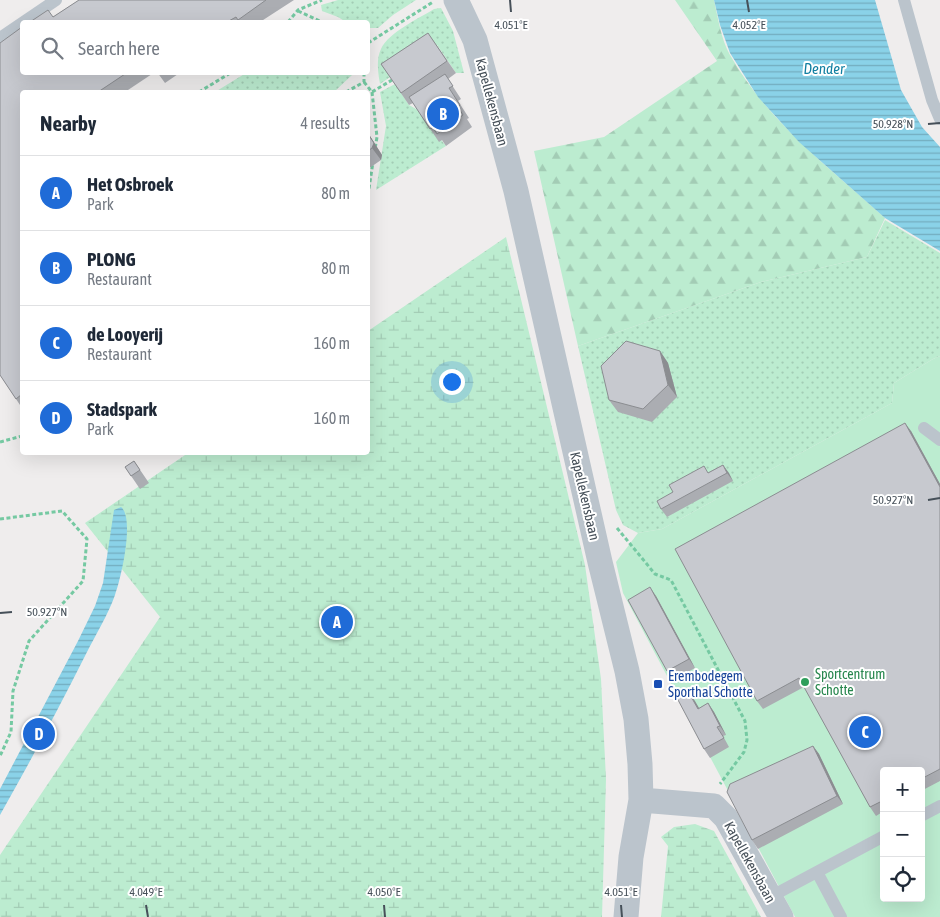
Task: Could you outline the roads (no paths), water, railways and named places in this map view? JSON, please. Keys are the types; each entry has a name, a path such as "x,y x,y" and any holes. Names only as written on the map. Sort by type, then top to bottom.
{"street":[{"name":"Kapellekensbaan","path":"456,0 475,40 516,191 600,562 627,671 637,728 641,800 631,857 626,917"},
{"name":"Kapellekensbaan","path":"641,800 714,806 726,818 775,907"}],"lane":[{"path":"27,20 56,0"},
{"path":"904,0 932,100 940,119"},
{"path":"0,38 20,24"},
{"path":"924,428 940,440"},
{"path":"925,814 940,806"},
{"path":"775,907 816,872 880,838"},
{"path":"816,872 841,917"}],"water":[{"name":"Dender","path":"714,0 875,0 901,90 922,127 940,147 940,251 885,218 799,142 758,97 730,53"},
{"path":"121,507 125,513 127,535 118,587 105,617 55,715 0,815 0,789 95,606 103,583 114,510"}],"place":[{"name":"PLONG","path":"443,114"},
{"name":"Het Osbroek","path":"337,622"},
{"name":"Sportcentrum Schotte","path":"805,682"},
{"name":"Erembodegem Sporthal Schotte","path":"658,684"},
{"name":"de Looyerij","path":"865,732"},
{"name":"Stadspark","path":"39,734"}]}
